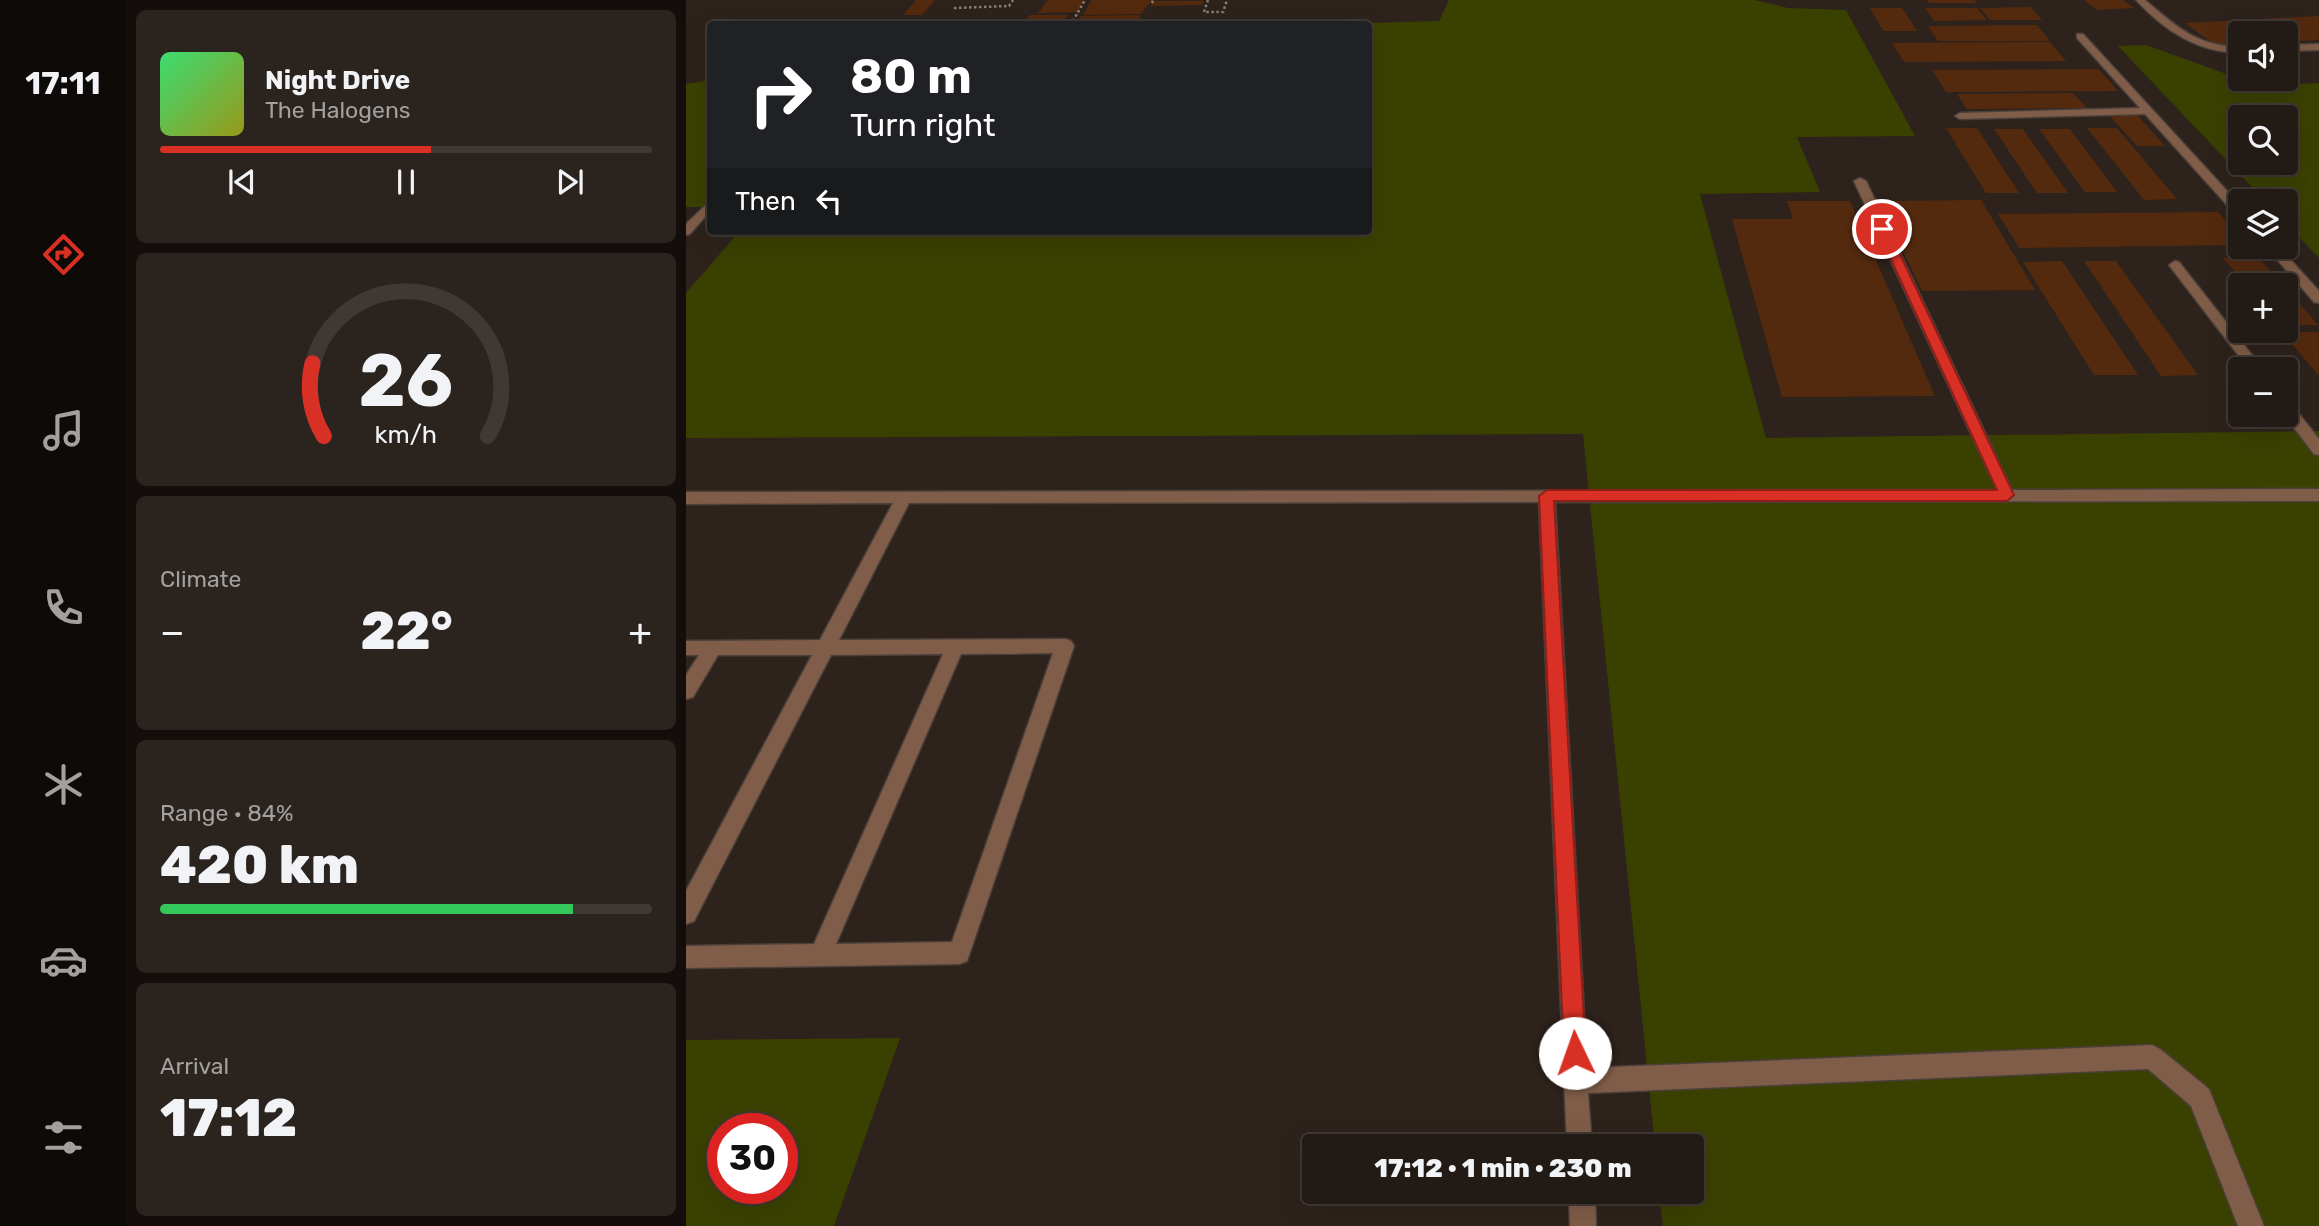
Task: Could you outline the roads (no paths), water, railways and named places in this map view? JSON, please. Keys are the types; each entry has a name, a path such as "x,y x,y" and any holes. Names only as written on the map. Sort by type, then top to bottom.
{"street":[{"path":"2140,0 2193,43 2228,51"},
{"path":"2081,36 2228,199"},
{"path":"2298,48 2319,47"},
{"path":"1960,116 2149,111"},
{"path":"1860,181 2007,495"},
{"path":"686,231 707,208"},
{"path":"2283,259 2319,299"},
{"path":"2175,265 2247,357"},
{"path":"2298,423 2319,450"},
{"path":"686,498 2319,495"},
{"path":"1547,496 1578,1134"},
{"path":"686,913 904,498"},
{"path":"686,648 1065,646 959,953 686,957"},
{"path":"820,955 955,647"},
{"path":"686,691 713,648"},
{"path":"1576,1081 2152,1056 2200,1098 2251,1226"},
{"path":"1582,1204 1583,1226"}]}
